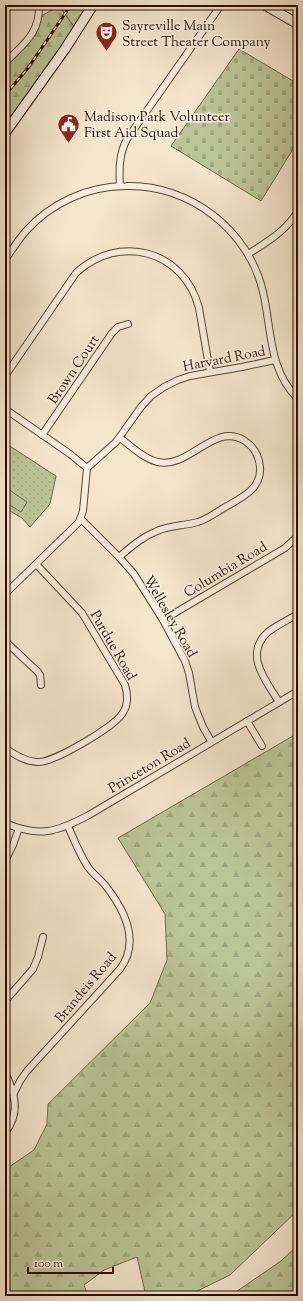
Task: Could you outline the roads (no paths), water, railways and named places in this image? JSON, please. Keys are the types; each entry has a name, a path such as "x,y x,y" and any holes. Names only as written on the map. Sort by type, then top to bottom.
{"street":[{"path":"5,63 35,30 39,18 39,5"},
{"path":"5,133 65,49 93,5"},
{"path":"120,186 120,163 127,139 221,5"},
{"path":"265,5 298,24"},
{"path":"5,260 26,231 41,217 54,207 87,192 120,186 134,186 171,192 189,200 207,210 224,224 240,242 248,254 257,272 263,291 275,360 286,385 298,400"},
{"path":"248,254 275,237 292,220 298,211"},
{"path":"5,376 76,273 84,266 101,256 129,251 147,254 164,260 177,270 189,283 196,297 199,308 210,372"},
{"name":"Brown Court","path":"42,435 112,333 118,327 128,324"},
{"name":"Harvard Road","path":"87,468 120,438 138,411 151,396 159,390 183,378 275,360"},
{"path":"5,409 87,468 84,506 81,519 5,594"},
{"path":"119,557 147,536 167,528 202,520 245,496 254,487 259,476 260,469 258,459 252,447 243,440 234,436 218,438 181,459 168,463 157,462 147,457 120,438"},
{"name":"Wellesley Road","path":"81,519 119,557 139,582 163,620 185,661 189,673 195,707 203,727 212,741"},
{"name":"Columbia Road","path":"163,620 285,548 298,536"},
{"name":"Purdue Road","path":"5,748 25,760 39,762 48,761 62,755 112,725 123,714 127,703 127,692 125,685 85,617 73,602 36,564"},
{"path":"279,702 259,668 258,650 262,639 269,632 298,614"},
{"path":"5,641 38,672 40,675 41,685"},
{"name":"Princeton Road","path":"5,823 29,831 55,830 68,826 89,815 298,690"},
{"path":"247,721 262,746"},
{"name":"Brandeis Road","path":"14,1093 27,1071 118,972 125,962 129,951 130,932 126,918 106,887 88,868 68,826"},
{"path":"5,861 19,828"},
{"path":"5,1001 34,969 43,937"},
{"path":"5,1072 14,1093 14,1114 10,1126 5,1133"}],"railway":[{"path":"5,95 28,68 71,5"}],"place":[{"name":"Sayreville Main Street Theater Company","path":"106,52"},
{"name":"Madison Park Volunteer First Aid Squad","path":"68,144"}]}
